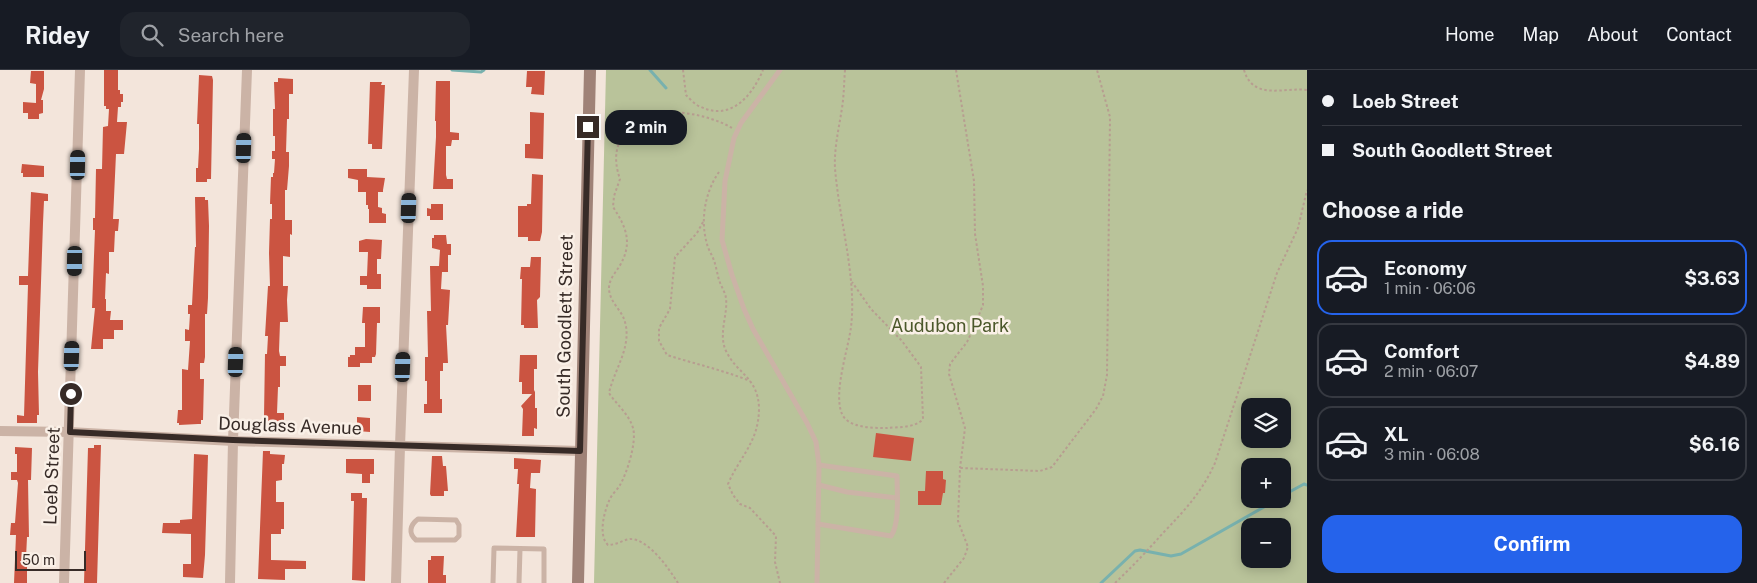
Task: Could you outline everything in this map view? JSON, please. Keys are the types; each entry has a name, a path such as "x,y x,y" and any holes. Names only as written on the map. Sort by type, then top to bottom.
{"main road":[{"name":"South Goodlett Street","path":"578,583 590,70"}],"street":[{"name":"Loeb Street","path":"64,583 80,70"},
{"path":"230,583 233,440 247,70"},
{"path":"396,583 414,70"},
{"name":"Douglass Avenue","path":"0,431 580,451"}],"lane":[{"path":"780,70 740,123 734,138 725,181 722,240 732,275 753,329 807,422 816,442 819,465 817,583"},
{"path":"818,524 891,536 895,524 897,498 897,476 819,465"},
{"path":"818,484 847,492 897,498"},
{"path":"418,519 456,520 459,525 459,536 455,540 416,540 410,531 413,523 418,519"},
{"path":"398,530 410,531"},
{"path":"493,583 494,548 544,549 544,583"},
{"path":"519,583 520,549"}],"path":[{"path":"683,70 686,95 699,107 725,112 738,105 746,97 763,70"},
{"path":"845,70 835,166 852,282 851,326 839,395 843,416 851,423 875,428 896,428 920,422 923,419 921,367 902,341 871,309 852,282"},
{"path":"944,583 964,558 968,547 958,521 960,468 966,428 949,374 950,364 967,342 983,305 983,286 975,234 974,181 956,70"},
{"path":"960,468 1040,471 1052,467 1096,409 1103,396 1107,374 1110,117 1097,70"},
{"path":"1244,70 1251,83 1260,89 1272,91 1307,90"},
{"path":"678,583 661,559 649,547 641,542 629,539 614,545 608,545 603,534 609,499 621,484 627,469 633,439 633,429 628,417 609,393 621,360 626,331 625,322 613,303 609,288 613,275 625,256 627,236 623,222 612,207 620,179 616,170 616,154 621,136 640,117 675,113 696,115 721,121 733,128"},
{"path":"719,171 713,180 707,199 704,220 707,246 726,297 723,335 725,349 731,359 752,382 758,398 759,410 756,434 744,458 735,468 728,484 740,504 750,508 776,536 775,562 780,583"},
{"path":"1115,583 1184,510 1199,493 1208,478 1215,463 1277,272 1298,228 1307,190"},
{"path":"704,220 697,233 675,257 670,309 659,328 659,340 667,355 707,368 731,373 752,382"}],"green space":[{"name":"Audubon Park","path":"606,70 1307,70 1307,583 594,583"}],"building":[{"path":"104,70 118,70 118,90 120,90 120,94 123,94 123,102 121,102 121,107 118,107 117,122 127,122 124,154 116,154 113,219 119,219 118,231 115,231 114,252 109,252 109,274 106,273 105,299 106,311 111,311 110,320 123,320 123,330 114,330 114,339 103,339 103,349 91,349 95,308 92,308 95,230 93,230 93,218 95,218 96,169 102,169 103,127 108,126 109,109 106,109 106,106 104,106"},
{"path":"31,71 44,71 44,89 41,100 43,100 43,113 39,114 39,119 28,119 28,113 23,113 23,102 36,103 36,84 30,83"},
{"path":"527,71 545,71 544,95 531,94 532,87 526,87"},
{"path":"199,75 212,76 213,80 211,179 207,179 207,182 196,182 199,149 199,124 197,124"},
{"path":"278,78 293,79 293,94 289,94 289,119 287,119 286,152 289,152 289,166 287,190 285,190 285,220 292,220 292,235 290,234 290,257 283,256 283,286 288,286 288,322 280,322 279,351 280,356 286,356 286,366 280,366 277,413 284,413 284,428 263,427 265,354 267,354 268,336 265,336 268,286 270,286 271,177 273,177 274,173 275,159 272,159 272,151 275,151 275,136 273,136 274,82 278,82"},
{"path":"436,81 450,81 450,132 459,133 459,140 452,140 451,146 446,146 446,175 447,179 453,179 453,189 433,189 436,137"},
{"path":"370,82 382,82 381,85 385,85 382,149 372,149 372,144 368,144"},
{"path":"530,112 544,113 543,159 525,158 525,144 530,144"},
{"path":"22,164 44,166 44,177 23,177 23,173 21,173"},
{"path":"348,169 367,169 367,177 385,178 383,192 378,192 378,207 382,208 382,213 386,214 386,223 369,223 366,192 358,192 358,180 348,178"},
{"path":"532,174 543,175 542,232 540,241 528,241 528,237 518,237 518,206 531,204"},
{"path":"31,192 48,194 48,201 44,201 43,223 38,372 39,415 37,415 37,423 17,423 17,415 24,416 28,285 19,285 19,276 28,276"},
{"path":"195,197 205,197 205,200 208,200 209,226 205,357 204,363 200,363 200,379 204,379 203,420 201,420 201,424 179,425 177,423 178,410 182,410 182,369 188,370 190,341 185,341 185,329 189,330 190,314 188,314 188,305 192,305 196,247"},
{"path":"431,204 443,204 443,220 430,220 430,216 427,216 427,208 431,209"},
{"path":"434,235 446,235 447,244 451,244 451,255 448,255 448,272 442,272 441,289 450,290 448,325 446,325 448,363 443,363 443,371 440,371 442,413 424,413 424,404 427,404 425,357 428,357 427,311 431,311 430,266 439,266 440,250 432,248 432,238 434,238"},
{"path":"366,239 382,240 381,259 377,259 377,274 381,274 381,289 367,289 367,285 360,285 360,276 367,276 368,252 359,252 359,241"},
{"path":"531,257 541,257 540,297 537,300 538,328 524,328 524,325 521,325 521,267 530,267"},
{"path":"363,307 380,307 380,323 377,323 376,354 375,357 372,357 372,363 360,363 360,367 348,367 348,357 355,355 355,347 365,347 365,323 362,323"},
{"path":"520,355 537,355 537,369 534,369 534,392 535,390 537,429 534,428 534,436 522,436 523,409 521,406 532,394 522,394 522,382 519,382"},
{"path":"358,385 371,385 371,401 358,401"},
{"path":"357,417 370,418 370,432 357,431"},
{"path":"876,433 914,438 911,461 873,457"},
{"path":"94,445 101,445 97,583 84,583 88,448 94,448"},
{"path":"15,447 32,448 31,480 28,480 29,537 27,537 26,558 27,583 14,583 16,535 10,535 11,523 15,523 18,483 17,480 11,480 11,472 17,472"},
{"path":"263,451 270,451 270,454 285,455 284,464 282,464 282,480 276,481 276,502 284,502 284,529 281,529 281,534 271,534 271,560 306,561 306,569 285,569 285,580 258,579"},
{"path":"194,454 208,455 203,578 183,577 183,564 191,564 191,534 162,533 163,523 180,523 180,520 192,519"},
{"path":"432,456 442,456 443,466 446,466 448,491 444,491 444,496 431,496 430,494"},
{"path":"514,458 541,460 540,473 531,473 530,488 536,489 535,537 516,537 519,484 517,484 518,469 514,469"},
{"path":"346,459 374,459 374,474 370,474 370,483 362,483 362,474 346,473"},
{"path":"926,471 943,471 943,479 946,480 945,493 943,493 941,505 918,505 918,491 925,491"},
{"path":"351,493 362,493 362,498 367,498 365,581 352,580 354,501 351,501"},
{"path":"431,556 444,556 443,575 446,575 446,583 428,583 428,560 431,560"}],"waterway":[{"path":"452,70 481,72 484,70"},
{"path":"650,70 666,88"},
{"path":"1291,491 1304,484 1307,485"},
{"path":"1101,583 1135,551 1140,550 1171,556 1181,554 1262,508"}],"route":[{"path":"71,394 70,432 233,440 580,451 588,127"}]}
